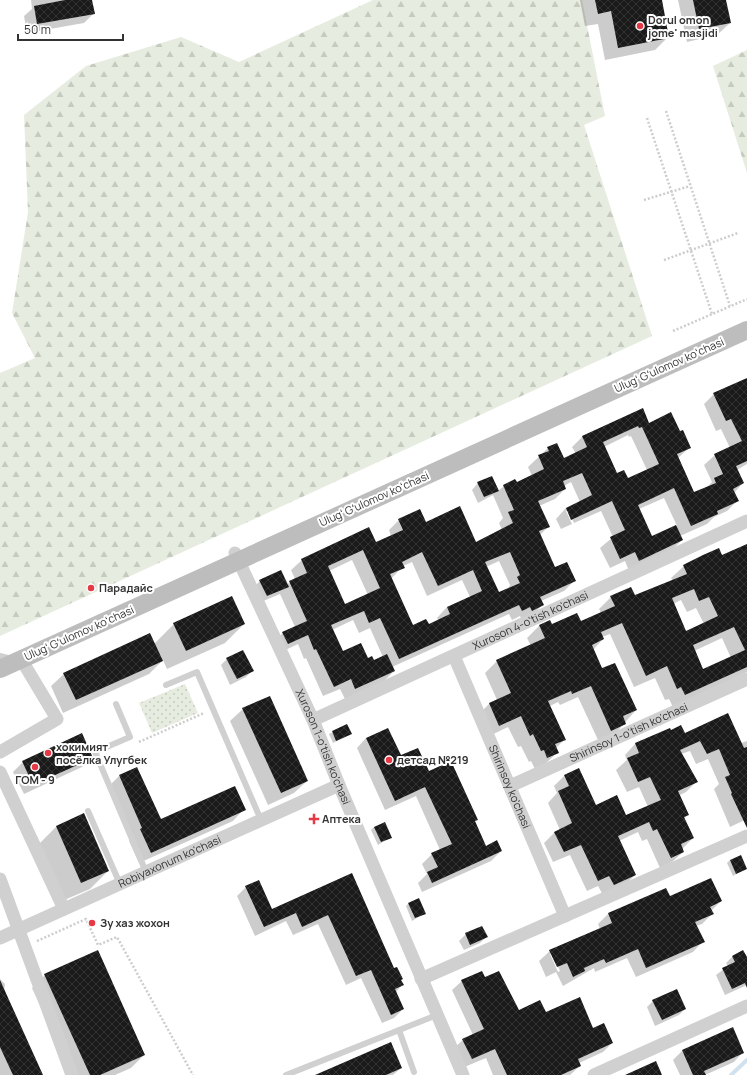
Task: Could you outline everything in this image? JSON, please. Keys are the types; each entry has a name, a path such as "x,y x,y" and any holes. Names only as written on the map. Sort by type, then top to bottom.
{"main road":[{"name":"Ulugʻ Gʻulomov koʻchasi","path":"237,557 747,322"},
{"name":"Ulugʻ Gʻulomov koʻchasi","path":"5,661 747,330"}],"street":[{"name":"Xuroson 4-o'tish ko'chasi","path":"313,720 747,521"},
{"name":"Хuroson 1-o'tish ko'chasi","path":"237,557 313,720 338,785 463,1075"},
{"name":"Shirinsoy ko'chasi","path":"454,656 565,916"},
{"path":"0,752 57,719 5,661"},
{"name":"Shirinsoy 1-o'tish ko'chasi","path":"510,786 747,679"},
{"path":"0,772 64,909"},
{"name":"Robiyaxonum ko'chasi","path":"0,938 338,785"},
{"path":"421,979 747,836"},
{"path":"0,880 72,1075"},
{"path":"594,1075 747,1006"}],"lane":[{"path":"166,686 197,672 261,820"},
{"path":"116,704 130,737 95,752 146,872"},
{"path":"88,811 120,884"},
{"path":"286,1075 437,1015"},
{"path":"399,1030 414,1072"}],"path":[{"path":"666,111 730,306"},
{"path":"647,118 712,314"},
{"path":"644,200 690,186"},
{"path":"664,260 738,233"},
{"path":"673,331 747,299"},
{"path":"134,744 213,709"},
{"path":"25,946 86,919 98,945 117,937 193,1075"}],"green space":[{"path":"373,0 582,0 605,116 584,125 652,336 0,636 0,373 35,358 12,313 28,212 24,115 86,66 181,37 239,62"},
{"path":"747,50 747,173 713,66"},
{"path":"185,684 198,713 152,733 139,703"}],"building":[{"path":"65,0 92,0 95,14 37,24 34,6"},
{"name":"Dorul omon jome' masjidi","path":"595,0 662,0 669,38 618,48 611,11 598,14"},
{"path":"693,0 726,0 731,23 699,29"},
{"path":"747,378 747,461 736,466 744,483 733,489 739,501 717,511 718,514 691,526 674,488 638,505 652,536 676,525 683,540 639,561 635,552 620,559 610,537 625,530 612,501 571,520 566,508 592,495 582,473 563,481 566,489 538,501 550,527 539,531 555,567 567,562 576,581 540,597 544,605 532,611 530,607 522,611 519,605 399,659 380,618 369,623 364,611 331,625 343,651 361,643 368,658 372,656 374,660 387,654 395,671 355,689 351,679 334,687 316,649 314,650 308,635 288,644 282,632 307,621 289,581 307,573 301,559 369,527 376,542 403,530 398,519 420,509 426,522 460,506 476,542 513,523 508,512 514,510 503,485 515,479 517,482 544,469 538,455 549,451 547,447 557,443 564,458 587,447 582,436 643,408 649,423 671,412 680,431 683,430 691,448 677,454 694,492 716,483 714,478 723,474 714,454 742,441 731,419 726,421 713,393","holes":["638,426 639,428 642,427 659,464 628,478 624,470 617,473 603,442","363,550 380,588 345,604 328,566","422,552 438,586 473,570 482,591 447,607 450,614 429,624 426,619 413,625 390,574 405,568 402,562","510,552 520,575 517,577 520,583 499,592 485,562"]},
{"path":"492,476 499,491 484,497 477,482"},
{"path":"747,544 747,667 685,695 681,687 677,689 667,666 646,676 622,623 601,632 604,639 592,645 602,668 615,663 637,710 623,716 626,724 611,731 591,686 572,694 571,691 548,701 566,740 555,744 559,753 547,758 544,750 541,751 533,734 530,736 521,716 499,726 489,703 511,693 496,660 545,638 539,625 550,620 552,624 577,613 581,621 615,606 610,596 631,587 635,595 687,574 683,565 703,555 719,548 722,555","holes":["694,589 699,601 709,597 718,616 686,631 672,598","734,627 745,650 703,669 693,645"]},
{"path":"281,570 289,587 267,596 259,580"},
{"path":"232,596 245,624 186,651 173,623"},
{"path":"150,633 163,661 76,700 63,673"},
{"path":"243,650 254,671 237,679 226,658"},
{"path":"270,696 308,781 281,793 242,708"},
{"path":"728,713 744,748 747,747 747,828 731,794 732,793 725,777 730,775 719,749 707,754 700,741 680,750 698,782 678,791 689,815 684,817 694,838 681,844 684,852 671,858 657,829 653,831 649,822 618,836 636,875 614,885 609,876 598,881 581,845 564,852 554,832 572,823 558,791 569,786 564,775 579,768 596,805 617,795 626,815 661,800 650,777 638,782 627,758 639,753 635,743 670,728 671,730 681,725 685,733"},
{"path":"347,724 352,734 336,741 332,731"},
{"path":"388,728 401,755 418,748 429,771 451,761 478,820 475,821 486,846 497,840 502,851 432,883 427,872 438,867 431,853 452,844 425,787 395,801 366,738"},
{"path":"82,733 93,758 33,785 22,761"},
{"path":"137,767 161,819 235,786 246,810 151,853 119,775"},
{"path":"84,813 109,871 81,883 56,826"},
{"path":"385,822 392,838 381,842 374,827"},
{"path":"741,855 747,869 736,874 730,860"},
{"path":"352,873 394,968 397,967 403,979 401,980 404,985 395,989 404,1009 391,1015 371,970 356,976 328,915 302,927 296,913 264,927 245,886 259,880 272,909"},
{"path":"711,878 722,901 710,907 714,914 695,922 705,942 646,968 638,949 606,963 604,959 584,968 585,971 573,977 567,963 557,967 549,950 612,923 608,913 666,888 670,896"},
{"path":"419,898 426,914 415,918 408,903"},
{"path":"482,926 488,937 470,945 465,933"},
{"path":"98,950 145,1055 100,1075 90,1075 44,974"},
{"path":"743,950 747,957 747,988 745,983 732,989 722,968 735,962 732,956"},
{"path":"482,971 485,977 499,971 519,1010 540,1000 546,1012 580,997 593,1028 604,1023 613,1043 578,1059 581,1066 561,1075 507,1075 495,1049 472,1059 462,1039 484,1029 461,980"},
{"path":"0,980 43,1075 13,1075 0,1047"},
{"path":"677,989 686,1009 662,1020 652,1000"},
{"path":"733,1027 744,1053 704,1071 706,1075 693,1075 682,1050"},
{"path":"391,1042 402,1068 386,1075 315,1075"},
{"path":"656,1061 662,1075 625,1075"}],"waterway":[{"path":"731,1075 747,1060"}],"place":[{"name":"Dorul omon jome' masjidi","path":"640,26"},
{"name":"Парадайс","path":"91,588"},
{"name":"хокимият посёлка Улугбек","path":"48,753"},
{"name":"детсад №219","path":"389,760"},
{"name":"ГОМ - 9","path":"35,767"},
{"name":"Аптека","path":"314,819"},
{"name":"Зу хаз жохон","path":"92,923"}]}
